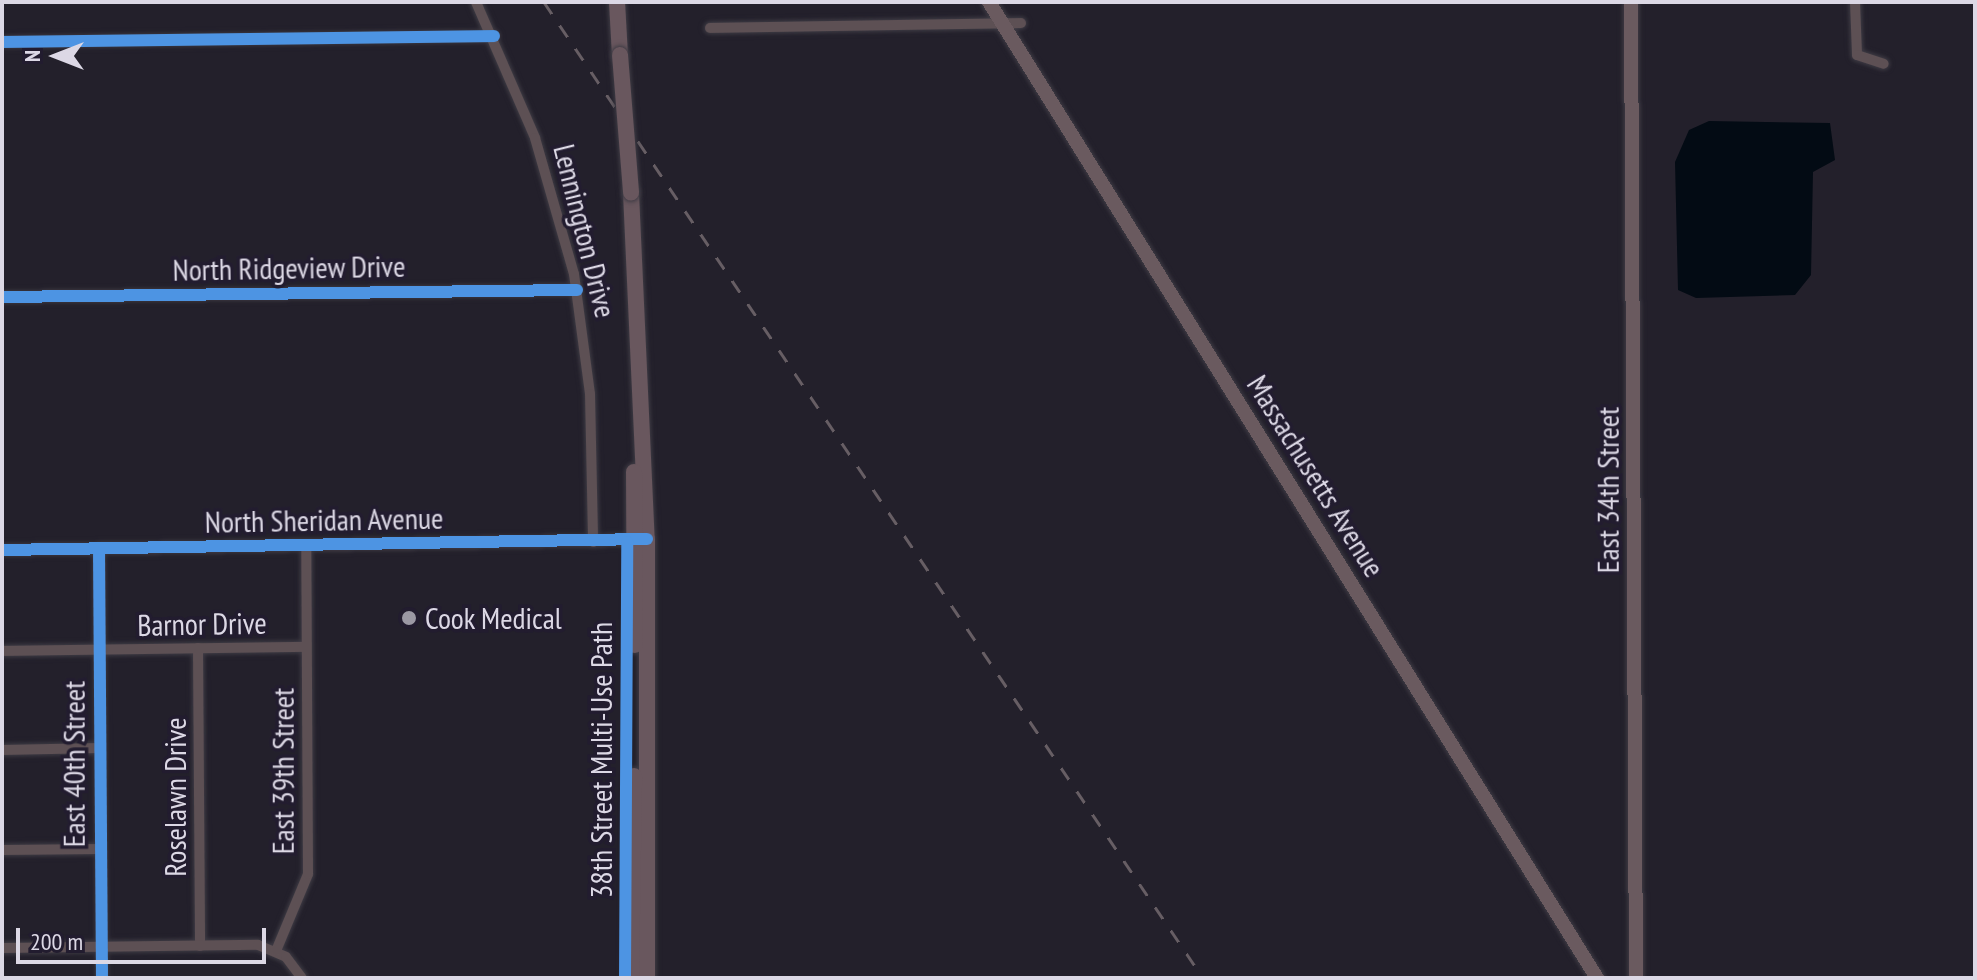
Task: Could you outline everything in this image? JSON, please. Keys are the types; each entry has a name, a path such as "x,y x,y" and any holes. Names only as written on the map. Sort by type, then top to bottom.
{"main road":[{"path":"617,2 631,193 638,355 647,978"},
{"name":"Massachusetts Avenue","path":"989,2 1597,978"},
{"name":"East 34th Street","path":"1631,2 1636,978"},
{"path":"631,978 640,540"}],"street":[{"name":"Lennington Drive","path":"476,2 494,36 543,161 577,290 592,421 593,542"},
{"path":"1855,2 1857,55 1884,64"},
{"path":"710,28 1005,27 1021,23"},
{"path":"2,42 494,36"},
{"name":"North Ridgeview Drive","path":"2,297 577,290"},
{"name":"North Sheridan Avenue","path":"2,550 640,540"},
{"name":"East 39th Street","path":"276,951 308,874 306,546"},
{"name":"East 40th Street","path":"99,549 102,978"},
{"name":"Barnor Drive","path":"2,651 306,647"},
{"name":"Roselawn Drive","path":"198,648 200,946"},
{"path":"2,750 100,748"},
{"path":"2,850 101,849"},
{"path":"2,948 200,946 276,951 302,978"}],"shaded area":[{"path":"1709,121 1830,123 1835,160 1813,172 1811,275 1795,295 1696,298 1678,290 1675,162 1689,130"}],"railway":[{"path":"544,2 1203,978"}],"cycle path":[{"path":"2,42 494,36"},
{"path":"2,297 577,290"},
{"path":"2,550 647,539"},
{"name":"38th Street Multi-Use Path","path":"625,978 627,542"},
{"path":"99,549 102,978"}],"place":[{"name":"Cook Medical","path":"409,618"}]}
